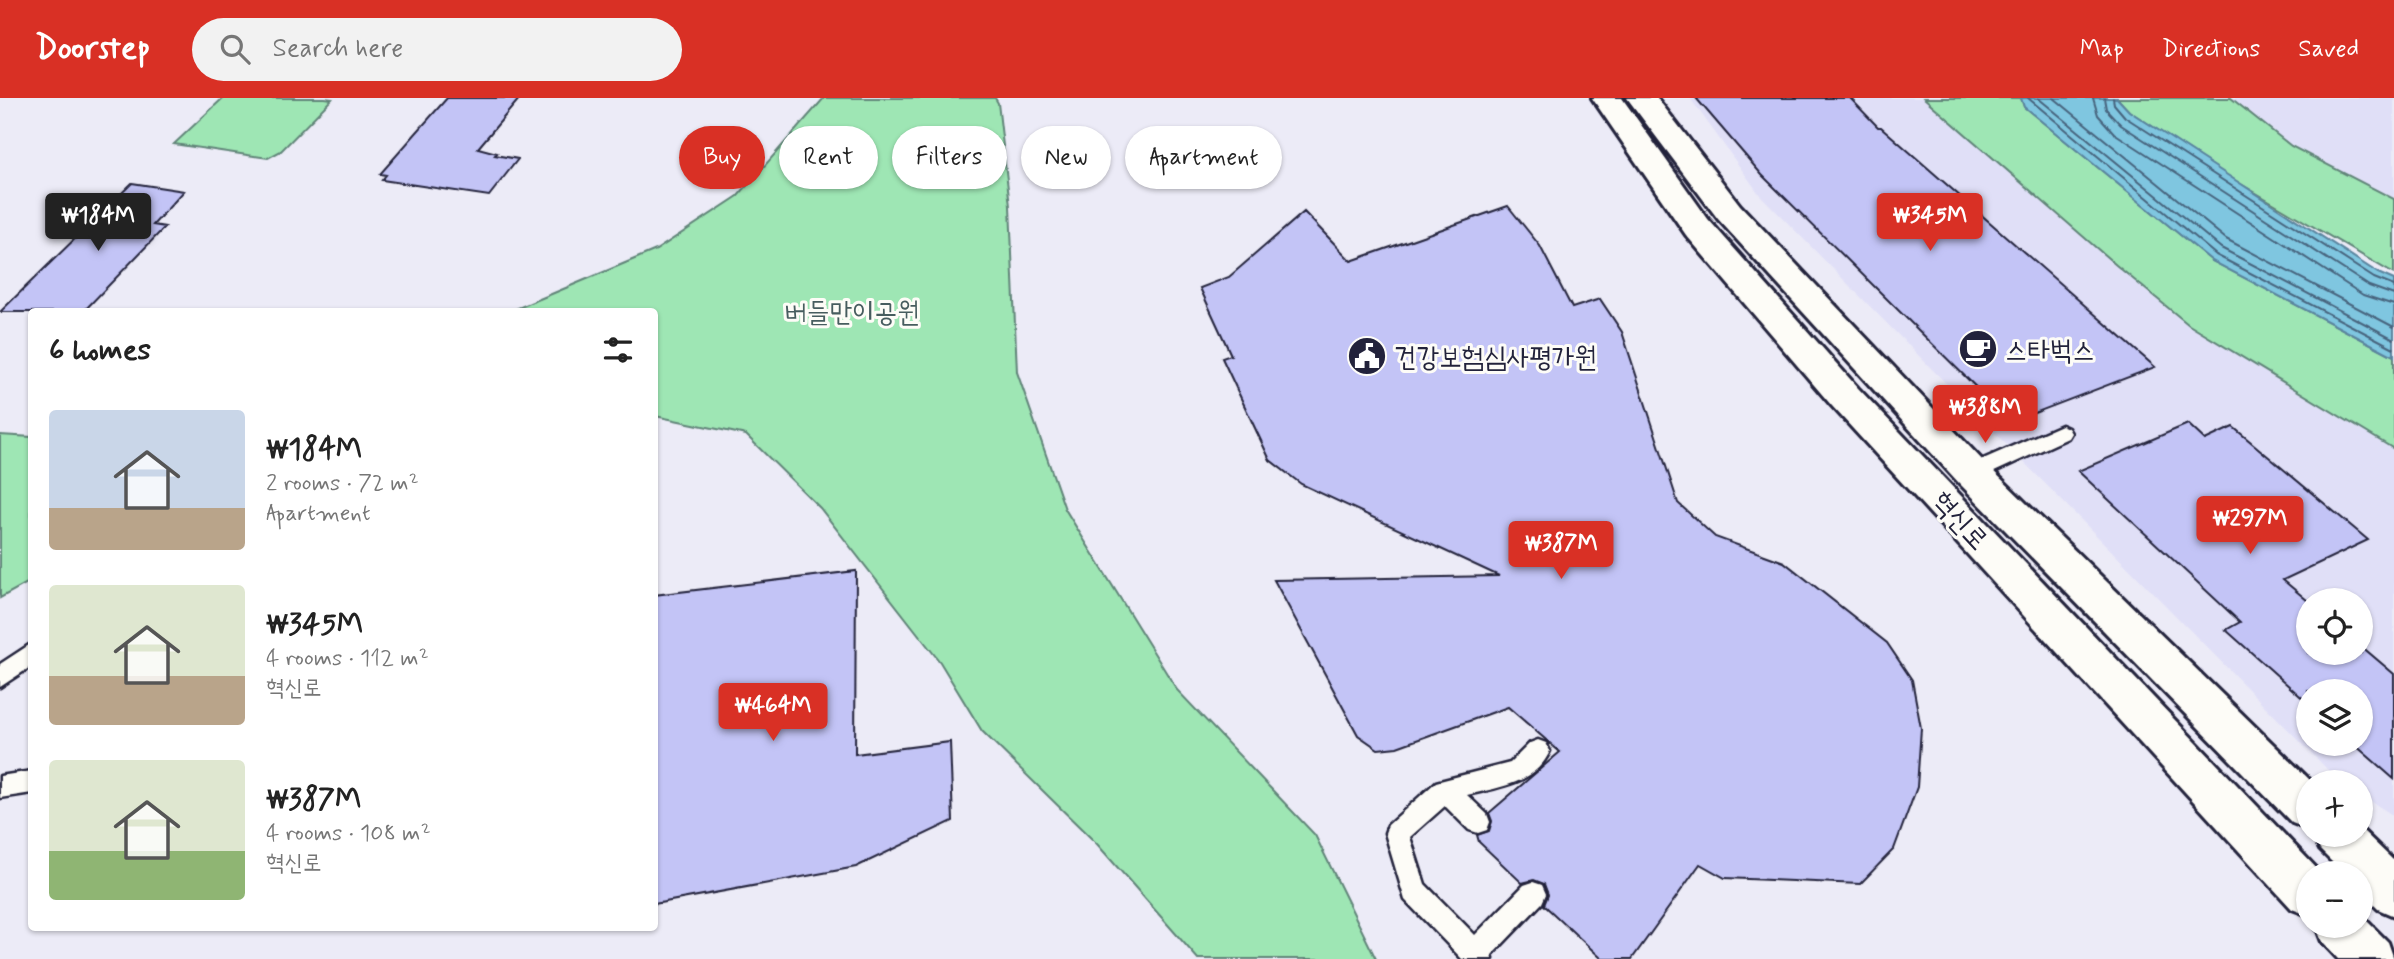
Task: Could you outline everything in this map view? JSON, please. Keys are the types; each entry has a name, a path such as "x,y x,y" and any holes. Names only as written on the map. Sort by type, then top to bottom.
{"street":[{"name":"혁신로","path":"1607,98 1697,227 1845,397 2296,880"},
{"name":"혁신로","path":"1642,98 1729,212 1972,473 2296,796"},
{"path":"2348,847 2394,893"},
{"path":"2351,938 2371,959"}],"lane":[{"path":"1972,473 2061,433"},
{"path":"0,677 28,656"},
{"path":"1533,894 1478,956 1414,891 1397,834 1445,790 1517,772 1538,751"},
{"path":"0,787 28,783"},
{"path":"1445,790 1478,822"}],"shaded area":[{"path":"1690,98 1924,98 2189,325 2394,449 2394,816 2373,803 2373,770 2328,770 2314,756 2373,756 2373,679 2296,679 2296,737 1760,195"},
{"path":"2231,98 2394,98 2394,199 2291,146"}],"green space":[{"path":"223,98 332,99 281,151 268,158 174,144"},
{"name":"버들만이공원","path":"824,98 995,98 1001,126 892,126 892,189 1007,189 1007,180 1017,372 1065,509 1177,690 1315,835 1376,959 1198,959 1097,844 982,731 940,662 820,508 746,435 658,417 658,308 518,308 656,250 738,196 744,189 765,189 765,165 779,149 779,189 878,189 878,126 799,126"},
{"path":"1924,98 2021,98 2024,107 2212,261 2394,356 2394,449 2189,325"},
{"path":"2117,98 2231,98 2291,146 2394,199 2394,274 2229,177 2129,111"},
{"path":"0,435 28,437 28,583 0,598"}],"water":[{"path":"2021,98 2117,98 2129,111 2378,273 2394,280 2394,356 2212,261 2024,107"}],"building":[{"path":"447,98 520,98 478,148 497,153 495,155 518,159 489,196 382,180 386,175 380,174"},
{"path":"1696,98 1850,98 1878,127 2155,367 2011,422 1762,175"},
{"path":"132,183 184,191 153,225 165,227 87,308 28,308 28,312 0,312"},
{"name":"건강보험심사평가원","path":"1508,206 1540,246 1572,308 1600,299 1622,332 1678,503 1715,537 1784,562 1887,643 1912,680 1921,728 1917,787 1894,849 1860,884 1725,878 1700,864 1632,959 1602,959 1544,905 1548,895 1544,884 1534,880 1522,883 1479,842 1477,835 1489,831 1492,821 1489,813 1560,752 1508,707 1397,747 1378,749 1358,735 1274,580 1499,576 1301,484 1270,460 1222,358 1231,355 1200,288 1229,277 1304,212 1351,261"},
{"path":"2188,424 2205,440 2233,427 2368,540 2283,580 2296,591 2296,665 2373,665 2373,656 2394,674 2394,779 2368,756 2373,756 2373,679 2296,679 2296,692 2226,630 2240,622 2078,471"},
{"path":"856,571 855,754 950,742 953,821 856,867 658,903 658,595"}],"place":[{"name":"스타벅스","path":"1978,349"},
{"name":"건강보험심사평가원","path":"1367,356"}]}
